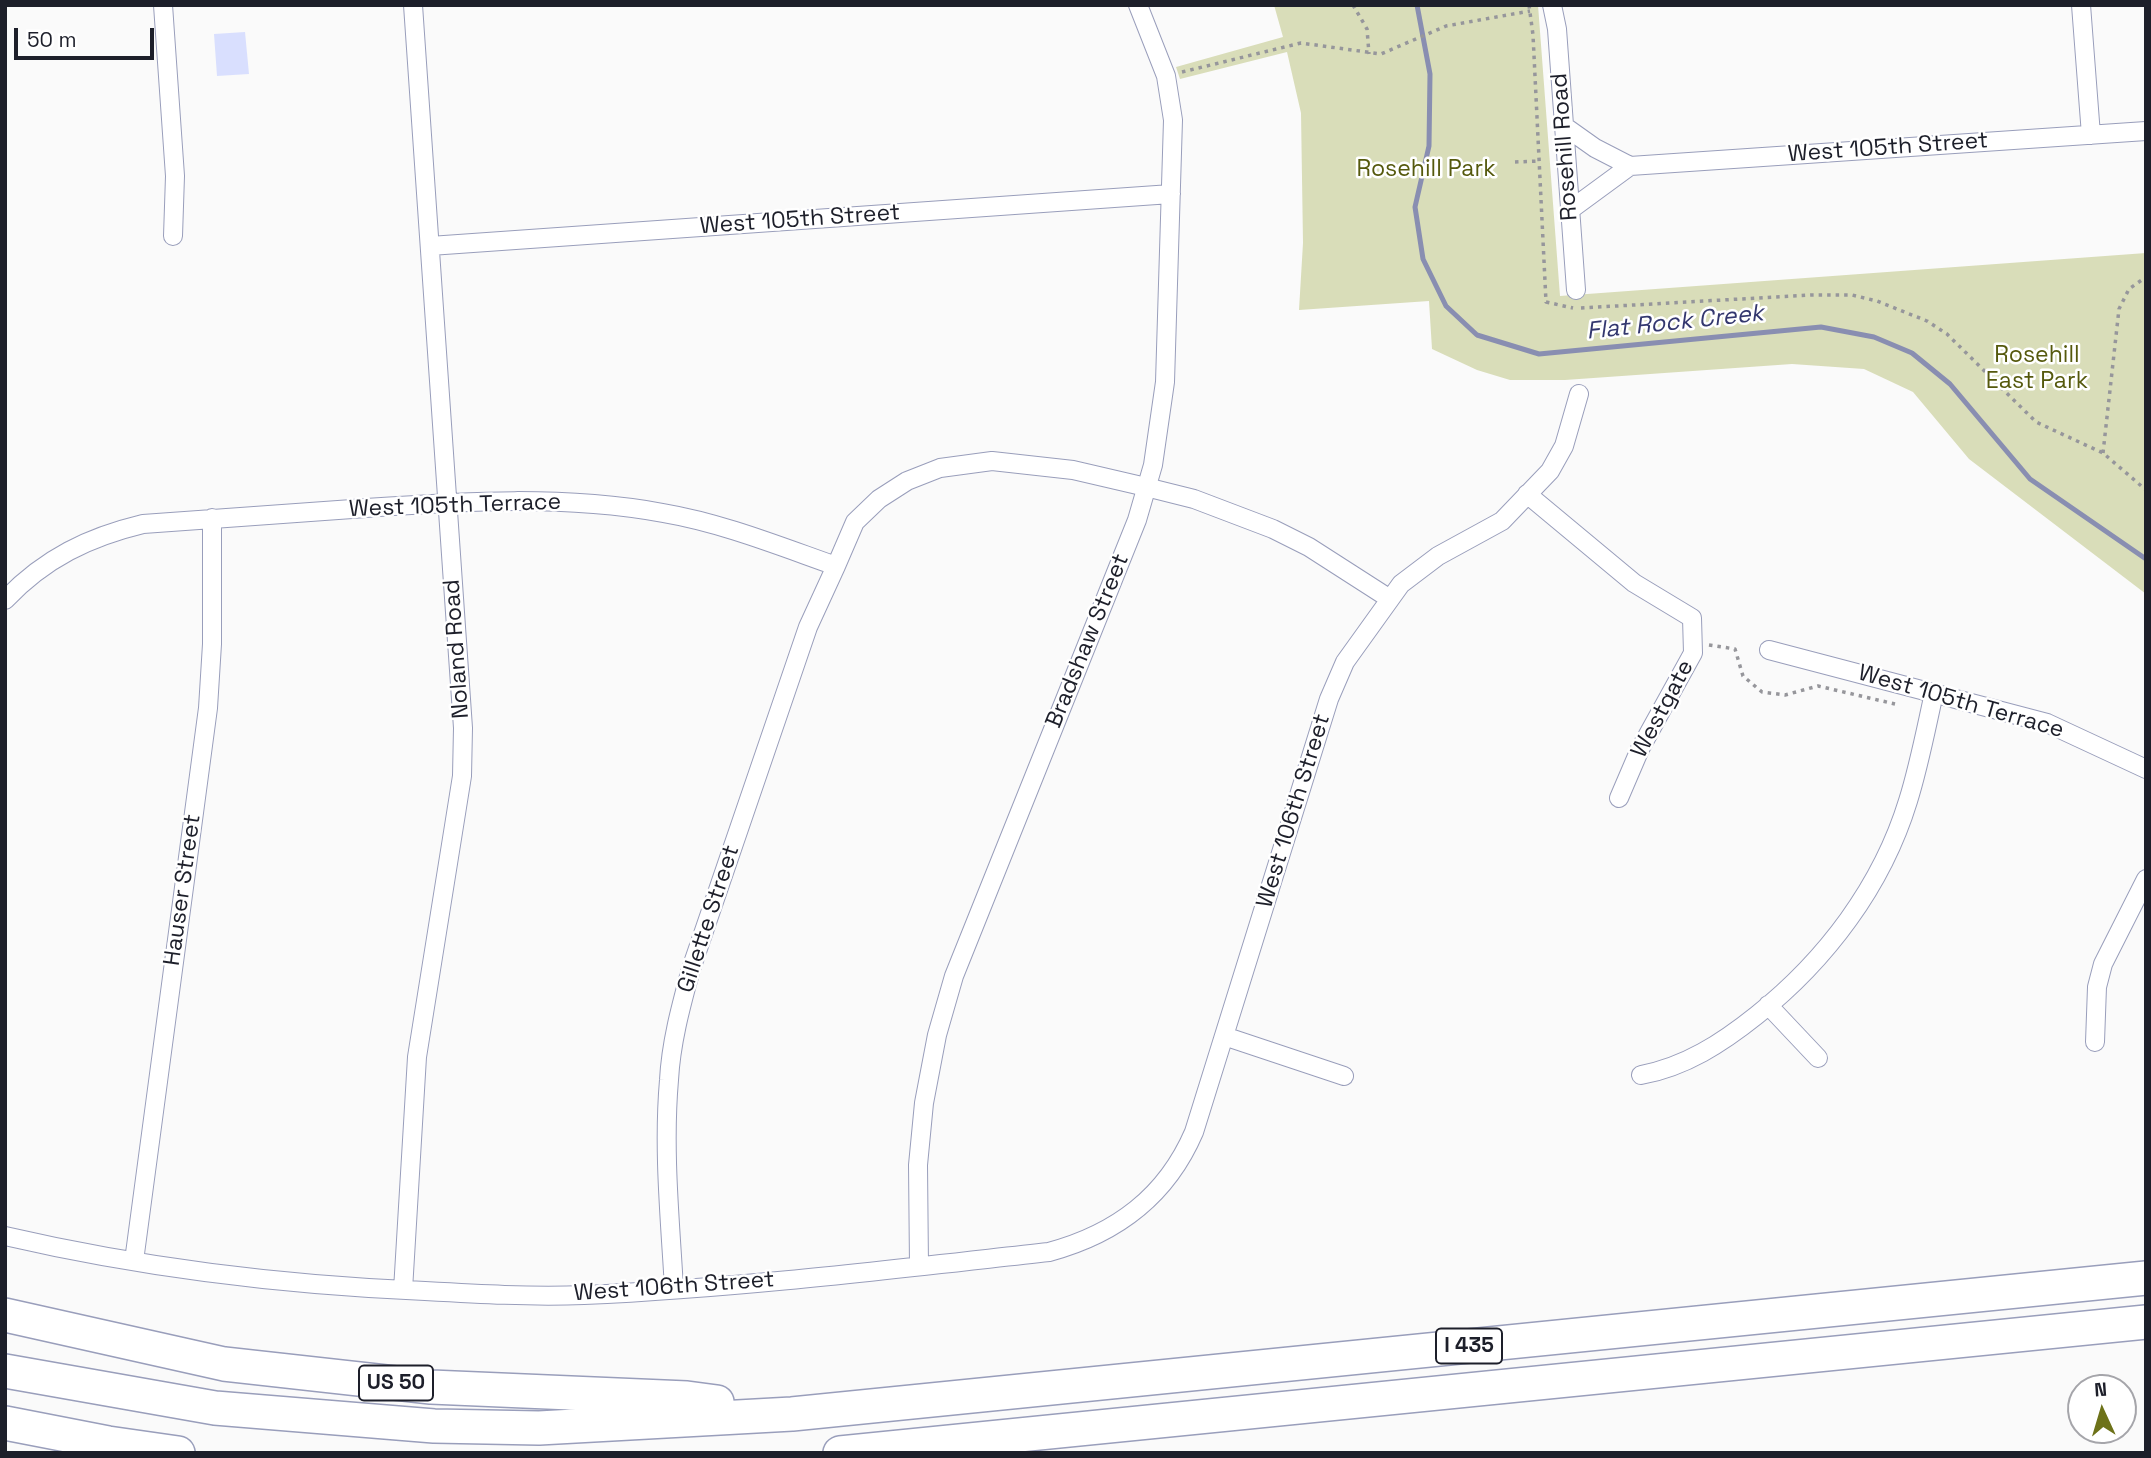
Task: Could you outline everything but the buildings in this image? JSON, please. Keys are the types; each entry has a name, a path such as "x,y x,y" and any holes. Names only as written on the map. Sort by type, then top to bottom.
{"highway":[{"name":"I 435","path":"5,1371 215,1408 434,1426 539,1428 792,1414 2146,1278"},
{"name":"US 50","path":"5,1315 224,1364 431,1387 687,1398 792,1414"},
{"name":"I 435","path":"840,1453 2146,1322"},
{"path":"5,1423 108,1443 178,1453"}],"street":[{"path":"163,5 175,176 173,236"},
{"name":"Noland Road","path":"403,1290 417,1057 462,776 463,727 413,5"},
{"name":"Bradshaw Street","path":"919,1266 918,1165 924,1104 937,1035 950,988 981,904 1137,520 1163,409 1173,120 1166,76 1138,5"},
{"path":"2081,5 2091,135"},
{"name":"Rosehill Road","path":"1553,6 1576,290"},
{"path":"1564,126 1595,148 1630,166 1570,211"},
{"name":"West 105th Street","path":"1630,166 2146,131"},
{"name":"West 105th Street","path":"430,246 1171,194"},
{"path":"836,566 855,522 879,499 907,481 940,468 992,461 1016,462 1073,470 1194,499 1273,529 1308,547 1390,599 1419,569 1502,521 1550,471 1564,446 1579,394"},
{"name":"Westgate","path":"1527,494 1634,583 1692,618 1693,653 1640,749 1619,798"},
{"name":"West 105th Terrace","path":"5,600 50,560 86,540 144,524 448,502 524,499 597,503 665,513 734,531 836,566"},
{"name":"Hauser Street","path":"134,1261 208,708 212,644 212,518"},
{"name":"Gillette Street","path":"674,1288 666,1151 669,1078 677,1021 691,969 808,627 836,566"},
{"name":"West 106th Street","path":"5,1236 230,1276 403,1290 584,1295 1049,1252 1095,1238 1130,1217 1166,1181 1186,1150 1329,699 1345,662 1390,599"},
{"name":"West 105th Terrace","path":"1769,650 2047,723 2146,769"},
{"path":"1641,1075 1665,1071 1686,1062 1736,1031 1768,1006 1806,973 1862,900 1908,803 1934,692"},
{"path":"2095,1042 2097,987 2103,964 2146,879"},
{"path":"1768,1006 1818,1058"},
{"path":"1224,1036 1344,1076"}],"path":[{"path":"1353,5 1367,29 1369,54"},
{"path":"1529,5 1546,302 1565,308 1600,308 1811,295 1852,295 1877,301 1927,321 1947,334 2036,422 2103,453 2146,490"},
{"path":"1166,76 1301,43 1381,54 1439,28 1553,6"},
{"path":"1515,162 1539,162"},
{"path":"2103,453 2119,309 2129,289 2146,277"},
{"path":"1708,645 1735,649 1744,676 1762,692 1785,695 1818,686 1898,704"}],"green space":[{"path":"1274,5 1538,5 1560,296 2146,253 2146,594 1969,459 1913,392 1864,369 1792,364 1565,380 1510,380 1477,370 1432,349 1429,301 1299,310 1303,243 1301,113 1287,52 1180,79 1176,67 1283,37"}],"waterway":[{"name":"Flat Rock Creek","path":"1417,5 1430,74 1429,146 1415,207 1423,259 1446,306 1477,335 1539,354 1821,327 1874,337 1912,353 1950,384 2030,479 2146,559"}],"park label":[{"name":"Rosehill Park","path":"1426,170"},
{"name":"Rosehill East Park","path":"2037,369"}]}
